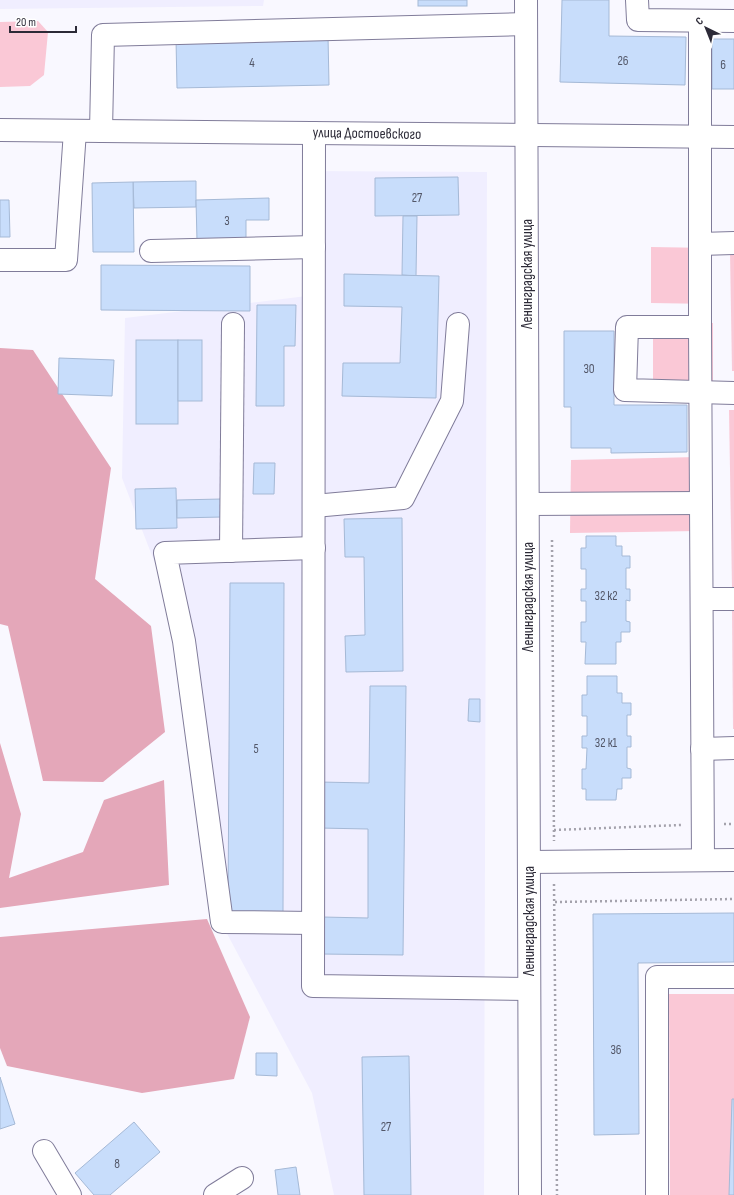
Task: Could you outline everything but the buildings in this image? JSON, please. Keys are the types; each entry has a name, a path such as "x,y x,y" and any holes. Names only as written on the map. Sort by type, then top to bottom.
{"street":[{"name":"Ленинградская улица","path":"526,0 530,1195"},
{"path":"637,0 638,20 700,22 734,21"},
{"path":"700,22 699,137 703,860"},
{"path":"101,131 103,35 526,24"},
{"name":"улица Достоевского","path":"0,130 734,137"},
{"path":"0,260 66,260 75,131"},
{"path":"314,133 313,986 529,989"},
{"path":"700,244 734,244"},
{"path":"150,251 314,247"},
{"path":"231,551 233,324"},
{"path":"314,506 403,498 452,401 458,324"},
{"path":"700,327 627,327 625,390 734,393"},
{"path":"528,504 701,503"},
{"path":"313,923 222,922 184,641 165,553 314,548"},
{"path":"702,599 734,599"},
{"path":"702,749 734,748"},
{"path":"529,862 734,860"},
{"path":"656,1195 657,977 734,977"},
{"path":"44,1151 70,1195"},
{"path":"215,1195 242,1178"}],"path":[{"path":"552,504 557,1195"},
{"path":"554,830 734,824"},
{"path":"554,902 734,899"}],"shaded area":[{"path":"0,0 264,0 263,6 0,9"},
{"path":"38,21 48,32 44,75 30,86 0,87 0,22"},
{"path":"304,171 487,172 484,1195 334,1195 312,1093 216,913 166,592 122,478 125,318 307,296"},
{"path":"651,247 711,248 711,304 651,303"},
{"path":"730,251 734,251 734,371 732,371"},
{"path":"653,323 713,323 713,381 653,382"},
{"path":"0,348 33,350 111,468 95,579 151,626 165,732 103,782 43,781 8,626 0,624"},
{"path":"729,410 734,410 734,588 732,588"},
{"path":"697,457 698,531 570,533 571,460"},
{"path":"732,609 734,609 734,729 733,729"},
{"path":"0,743 21,814 9,878 83,852 104,800 164,780 169,885 0,908"},
{"path":"207,919 250,1017 234,1079 142,1093 7,1066 0,1048 0,937"},
{"path":"669,994 734,994 734,1195 670,1195"}]}
